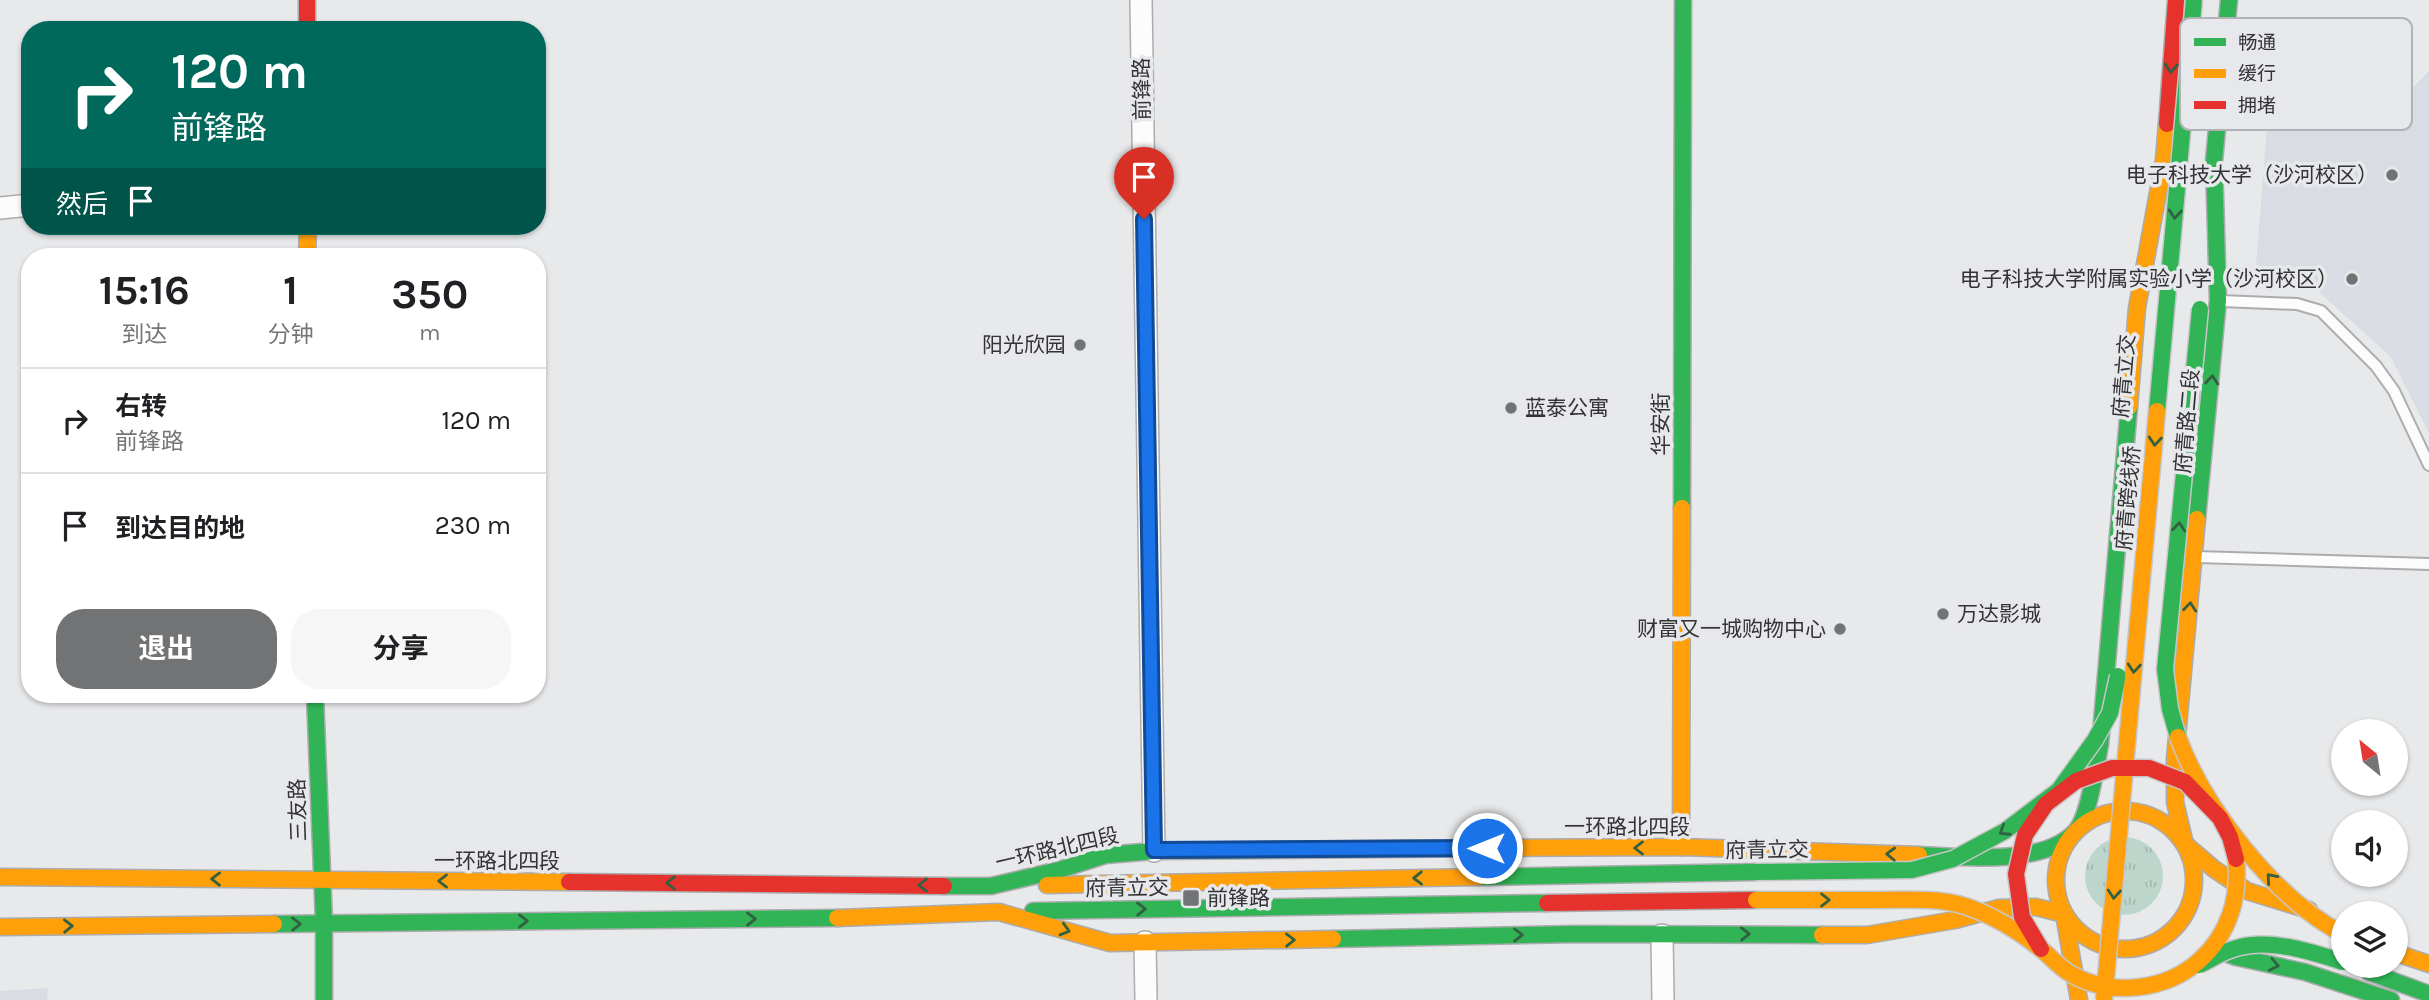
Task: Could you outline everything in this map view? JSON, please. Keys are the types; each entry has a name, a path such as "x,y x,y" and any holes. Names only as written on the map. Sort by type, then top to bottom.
{"main road":[{"path":"307,0 307,21"},
{"name":"华安街","path":"1681,847 1683,0"},
{"path":"2078,1000 2064,914 2057,893 2056,871 2063,849 2076,832 2090,799 2099,745 2137,308 2164,160 2176,0"},
{"name":"府青跨线桥","path":"2191,18 2193,0"},
{"name":"府青路二段","path":"2227,18 2229,0"},
{"name":"府青跨线桥","path":"2104,1000 2181,130"},
{"name":"府青路二段","path":"2185,844 2175,802 2175,759 2218,300 2214,161 2217,130"},
{"name":"府青立交","path":"2061,994 2041,949 2023,919 2015,884 2020,848 2034,816 2059,790 2095,740 2110,713 2118,677 2164,160"},
{"path":"2214,161 2165,669 2172,719 2194,775 2226,826 2287,896 2320,923 2331,928"},
{"name":"府青跨线桥","path":"2151,695 2166,487"},
{"name":"三友路","path":"315,703 324,923 324,1000"},
{"path":"2140,833 2148,750"},
{"name":"府青立交","path":"991,886 1912,870 1953,859 2005,831 2059,790 2087,774 2119,767 2151,769 2181,780 2207,800 2226,826 2236,856 2238,888 2230,919 2214,947 2159,1000"},
{"path":"2076,832 2093,819 2113,812 2134,811 2154,817 2172,828 2185,844 2214,869 2247,891 2331,916"},
{"name":"一环路北四段","path":"0,877 991,886 1059,870 1106,855 1154,850 1681,847 1994,858 2045,851 2076,832"},
{"path":"0,927 848,918 999,912 1110,943 1576,934 1867,935 1955,920 1999,908 2036,907 2064,914 2078,931 2096,944 2117,949 2139,948 2160,940 2177,926 2189,908 2194,887 2193,865 2185,844"},
{"name":"府青立交","path":"999,912 1912,900 1959,904 1995,920 2041,949 2066,971 2095,985 2128,989 2161,984 2242,947 2284,948 2331,958"},
{"path":"2124,1000 2131,930"},
{"path":"2160,940 2190,942 2236,957 2305,972 2391,1000"},
{"path":"2146,1000 2147,969 2160,940"},
{"path":"2408,957 2429,964"},
{"path":"2385,978 2426,993"}],"street":[{"name":"前锋路","path":"1141,0 1154,850"},
{"path":"0,208 21,206"},
{"path":"1662,935 1663,1000"},
{"path":"1145,942 1146,1000"}],"lane":[{"path":"2218,300 2297,303 2321,311 2376,366 2394,391 2429,465"},
{"path":"2195,557 2429,564"}],"shaded area":[{"name":"电子科技大学附属实验小学（沙河校区）","path":"2429,71 2429,433 2391,357 2319,292 2295,281 2255,278 2267,130 2412,130 2412,88"},
{"path":"48,988 47,1000 0,1000 0,991"}],"green space":[{"path":"2124,837 2139,840 2152,848 2160,861 2163,876 2160,891 2152,904 2139,912 2124,915 2109,912 2096,904 2088,891 2085,876 2088,861 2096,848 2109,840"}],"traffic: fast":[{"path":"1682,508 1683,0"},
{"path":"2192,18 2194,0"},
{"path":"2227,18 2229,0"},
{"path":"2157,411 2182,130"},
{"path":"2197,519 2218,300 2214,161 2217,130"},
{"path":"2178,737 2170,709 2165,669 2200,309"},
{"path":"1919,855 1979,858 2023,855 2061,843 2080,825 2091,791 2100,745 2129,407"},
{"path":"1755,872 1912,870 1953,859 2005,831 2059,790 2095,740 2110,713 2118,676"},
{"path":"315,703 324,923 324,1000"},
{"path":"944,886 991,886 1059,870 1106,855 1154,851 1500,848"},
{"path":"1479,877 1755,872"},
{"path":"1033,911 1547,903"},
{"path":"274,924 837,918"},
{"path":"1333,939 1576,934 1822,935"},
{"path":"2199,965 2234,948 2252,945 2292,948 2331,958"},
{"path":"2217,950 2236,957 2305,972 2391,1000"},
{"path":"2385,978 2429,994"}],"traffic: slow":[{"path":"2129,407 2137,308 2164,160 2167,124"},
{"path":"307,248 308,235"},
{"path":"2104,1000 2157,411"},
{"path":"1681,847 1682,508"},
{"path":"2197,519 2175,759 2175,802 2185,844 2214,869 2247,891 2309,910"},
{"path":"2178,737 2205,793 2245,849 2292,898 2331,927"},
{"path":"2125,811 2151,816 2174,831 2189,854 2194,880 2189,906 2174,929 2151,944 2125,949 2099,944 2076,929 2061,906 2056,880 2061,854 2076,831 2099,816 2125,811"},
{"path":"1500,848 1681,847 1919,855"},
{"path":"1756,900 1919,900 1958,904 1981,912 2013,929 2067,972 2103,986 2138,987 2171,978 2200,960 2210,950 2225,927 2234,901 2236,859"},
{"path":"0,877 569,882"},
{"path":"1047,885 1479,877"},
{"path":"1822,935 1867,935 1955,920 1999,908 2036,907 2064,914 2079,1000"},
{"path":"837,918 999,912 1110,943 1333,939"},
{"path":"0,927 274,924"},
{"path":"2408,957 2429,964"}],"traffic: jam":[{"path":"307,0 307,21"},
{"path":"2167,124 2176,0"},
{"path":"2041,949 2022,917 2016,874 2025,835 2046,804 2076,781 2112,768 2149,768 2185,782 2220,818 2230,837 2236,859"},
{"path":"569,882 944,886"},
{"path":"1547,903 1756,900"}],"place":[{"name":"电子科技大学（沙河校区）","path":"2392,175"},
{"name":"电子科技大学附属实验小学（沙河校区）","path":"2352,279"},
{"name":"阳光欣园","path":"1080,345"},
{"name":"蓝泰公寓","path":"1511,408"},
{"name":"万达影城","path":"1943,614"},
{"name":"财富又一城购物中心","path":"1840,629"},
{"name":"前锋路","path":"1191,898"}],"route":[{"path":"1144,219 1154,850 1487,848"}]}
